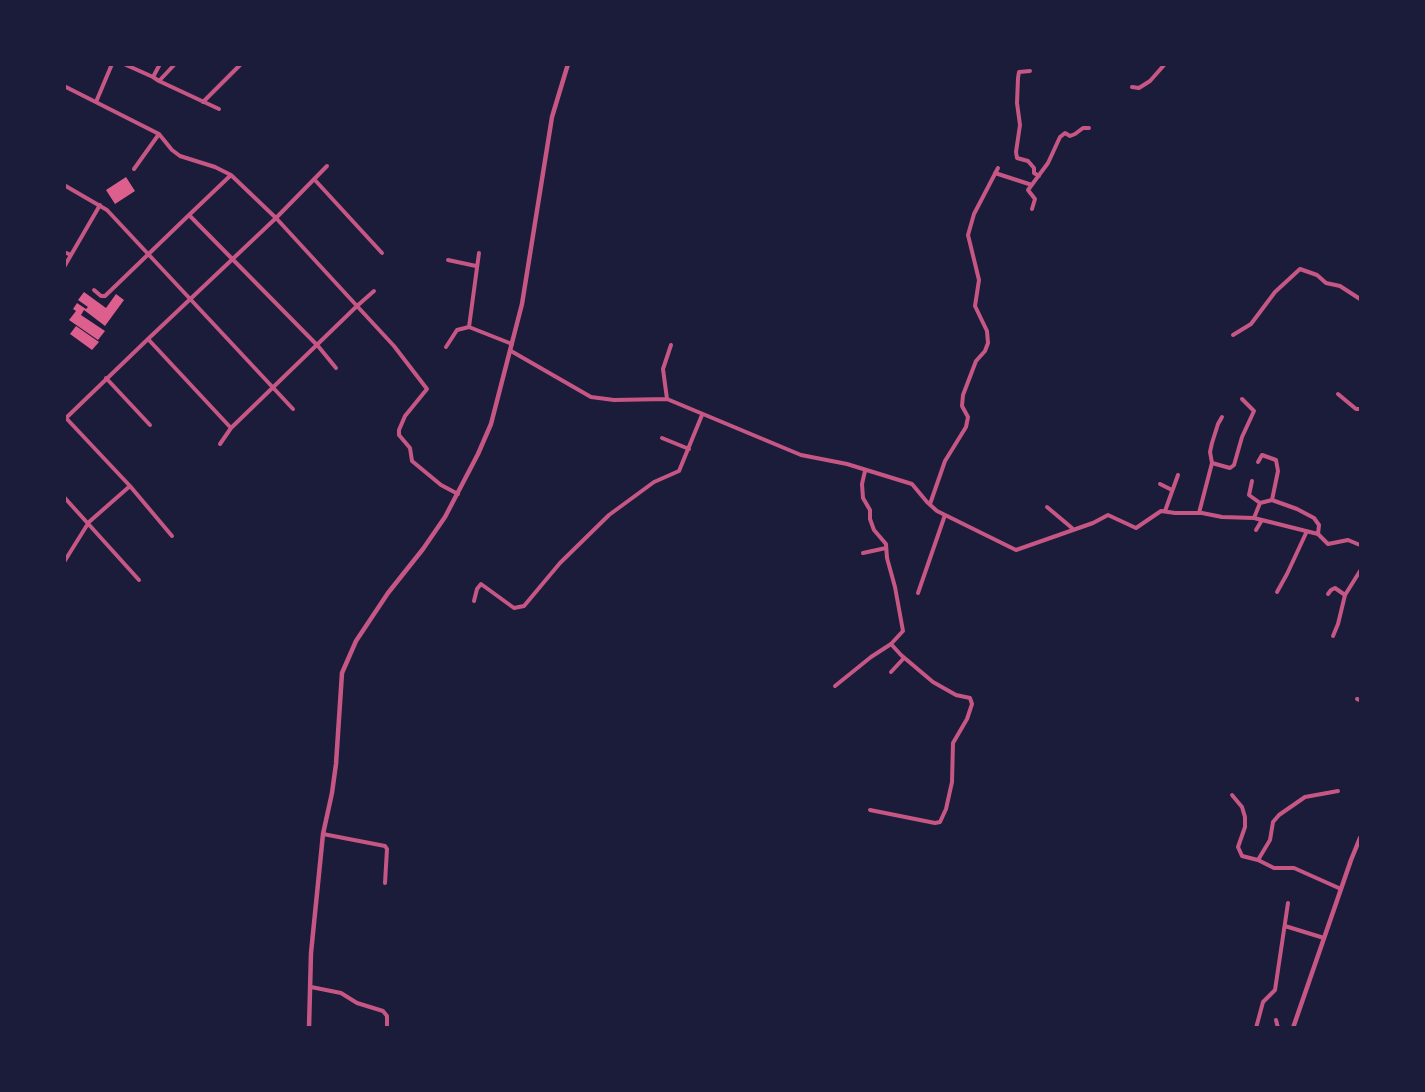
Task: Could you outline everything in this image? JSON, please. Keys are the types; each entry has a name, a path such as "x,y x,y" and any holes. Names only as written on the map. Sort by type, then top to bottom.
{"street":[{"path":"96,102 112,64"},
{"path":"124,64 219,109"},
{"path":"153,77 160,64"},
{"path":"159,81 175,64"},
{"path":"203,102 241,64"},
{"path":"309,1028 311,953 323,834 336,764 340,684 346,662 356,641 388,593 437,530 458,494 489,430 511,351 525,284 552,117 568,64"},
{"path":"1132,87 1139,88 1150,81 1165,64"},
{"path":"1030,71 1019,72 1017,103 1020,125 1016,152 1017,158 1028,161 1034,168 1034,173 1039,176"},
{"path":"64,86 159,134 180,156 215,167 231,175 276,218 394,346 427,389 405,416 399,435 410,448 411,460 441,485 458,494"},
{"path":"1032,209 1035,199 1029,189 1054,154 1060,137 1065,133 1070,136 1083,128 1089,128"},
{"path":"134,169 159,134"},
{"path":"172,536 130,486 65,417 276,218 327,166"},
{"path":"930,504 945,461 966,427 968,417 962,406 963,395 976,361 985,351 988,343 987,331 975,306 979,280 968,235 971,221 997,171 1032,185"},
{"path":"94,290 101,296 105,296 231,175"},
{"path":"314,179 382,253"},
{"path":"64,184 107,210 274,386 293,409"},
{"path":"64,267 100,205"},
{"path":"189,215 318,346 336,368"},
{"path":"64,252 71,255"},
{"path":"469,327 479,253"},
{"path":"448,260 476,266"},
{"path":"1233,335 1251,324 1269,298 1300,269 1317,275 1326,283 1340,286 1360,299"},
{"path":"220,444 231,428 374,291"},
{"path":"446,347 457,330 469,327 512,344"},
{"path":"148,339 231,428"},
{"path":"667,399 663,369 671,345"},
{"path":"511,351 591,397 614,400 667,399 801,455 847,464 912,484 930,504 945,515 974,527 1016,550 1093,523 1107,515 1136,528 1157,513 1165,511 1254,518 1318,534 1328,544 1348,540 1360,545"},
{"path":"106,378 150,425"},
{"path":"1338,394 1356,409 1360,409"},
{"path":"1212,463 1230,468 1234,465 1242,437 1254,411 1242,399"},
{"path":"474,601 479,586 483,584 514,608 524,606 560,563 601,522 654,482 679,471 702,415"},
{"path":"1199,513 1212,463 1210,452 1212,443 1222,417"},
{"path":"662,438 689,449"},
{"path":"1258,462 1262,454 1276,460 1278,471 1272,500"},
{"path":"835,686 891,644 902,634 903,627 885,544 874,530 870,510 862,498 865,471"},
{"path":"1165,511 1178,475"},
{"path":"1252,481 1249,495 1260,503"},
{"path":"1160,484 1172,490"},
{"path":"64,562 88,522 130,486"},
{"path":"64,497 139,580"},
{"path":"1260,503 1272,500 1314,518 1319,525 1318,534"},
{"path":"1254,518 1260,503"},
{"path":"1047,507 1073,529"},
{"path":"918,593 945,515"},
{"path":"1256,530 1262,520"},
{"path":"1277,592 1307,531"},
{"path":"862,553 886,548"},
{"path":"1333,636 1345,595 1360,571"},
{"path":"1329,594 1335,588 1345,595"},
{"path":"870,810 934,823 940,822 946,809 952,782 953,743 972,704 970,699 943,689 904,658 891,644"},
{"path":"891,672 904,658"},
{"path":"1258,860 1270,840 1273,822 1279,815 1305,797 1338,791"},
{"path":"1232,795 1242,807 1245,817 1245,827 1239,844 1239,851 1245,858 1258,860 1274,868 1294,868 1341,889"},
{"path":"323,834 385,846 387,849 385,883"},
{"path":"1293,1028 1360,838"},
{"path":"1256,1028 1263,1002 1275,990 1288,903"},
{"path":"1285,926 1324,938"},
{"path":"311,987 341,993 366,1007 383,1011 387,1016 387,1028"},
{"path":"1276,1020 1278,1028"}],"building":[{"path":"126,177 135,191 115,204 106,190"},
{"path":"84,292 106,308 116,294 124,300 105,326 84,310 81,315 105,331 98,340 69,320 76,311 73,309 77,303 86,309 88,307 78,300"},
{"path":"76,326 99,342 92,350 70,334"}]}
